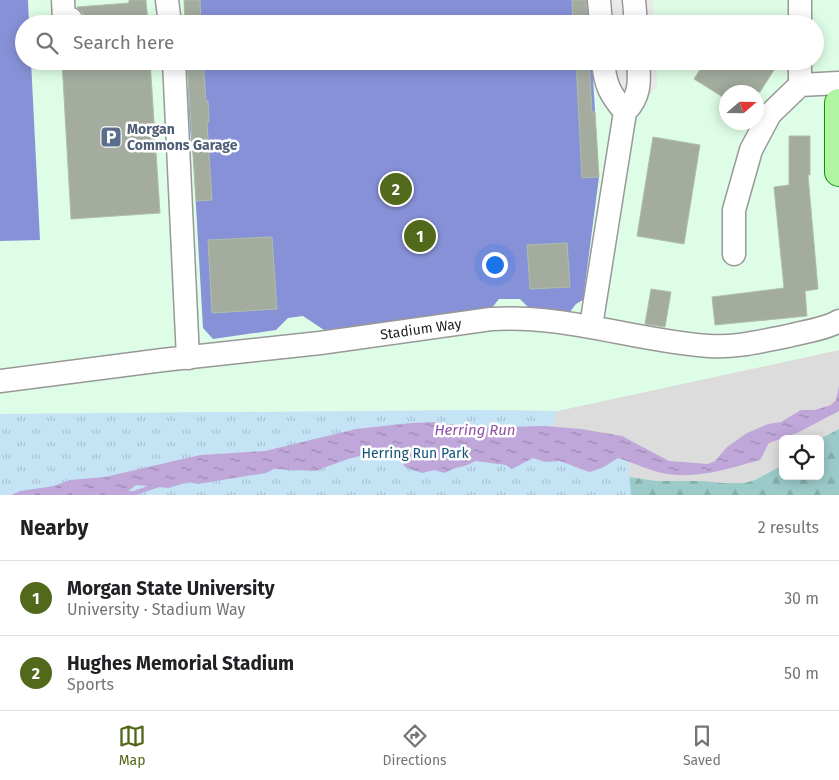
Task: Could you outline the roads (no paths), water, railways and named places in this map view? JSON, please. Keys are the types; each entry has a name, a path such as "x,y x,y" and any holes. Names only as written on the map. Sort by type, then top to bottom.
{"main road":[{"path":"839,103 839,172"}],"street":[{"path":"167,0 169,15"},
{"path":"599,0 600,15"},
{"path":"634,0 635,15"},
{"path":"800,0 800,15"},
{"path":"174,70 188,358"},
{"path":"604,70 609,91 625,112"},
{"path":"591,326 625,112 637,96 640,83 639,70"},
{"path":"800,70 800,85"},
{"path":"734,254 734,210 751,150 770,114 800,85 839,83"},
{"name":"Stadium Way","path":"0,381 320,343 491,319 526,318 553,320 659,340 710,346 759,342 839,321"}],"water":[{"name":"Herring Run","path":"839,386 839,411 797,433 779,435 779,439 769,443 760,460 697,475 658,472 618,458 602,468 589,472 560,461 545,462 533,458 512,469 506,465 475,461 445,473 434,470 422,473 405,467 393,448 348,459 315,471 274,469 266,473 198,484 188,482 169,488 136,485 123,495 11,495 20,491 54,486 70,480 105,477 200,455 265,451 356,429 411,423 435,422 479,428 545,426 581,429 622,436 669,461 708,464 715,461 727,447 747,433 768,424 781,422 801,410 815,410 831,405 836,400"}],"waterway":[{"name":"Herring Run","path":"119,494 135,493 158,485"}],"place":[{"name":"Morgan Commons Garage","path":"111,137"},
{"name":"Hughes Memorial Stadium","path":"396,189"},
{"name":"Morgan State University","path":"420,236"}],"park label":[{"name":"Herring Run Park","path":"415,453"}]}
